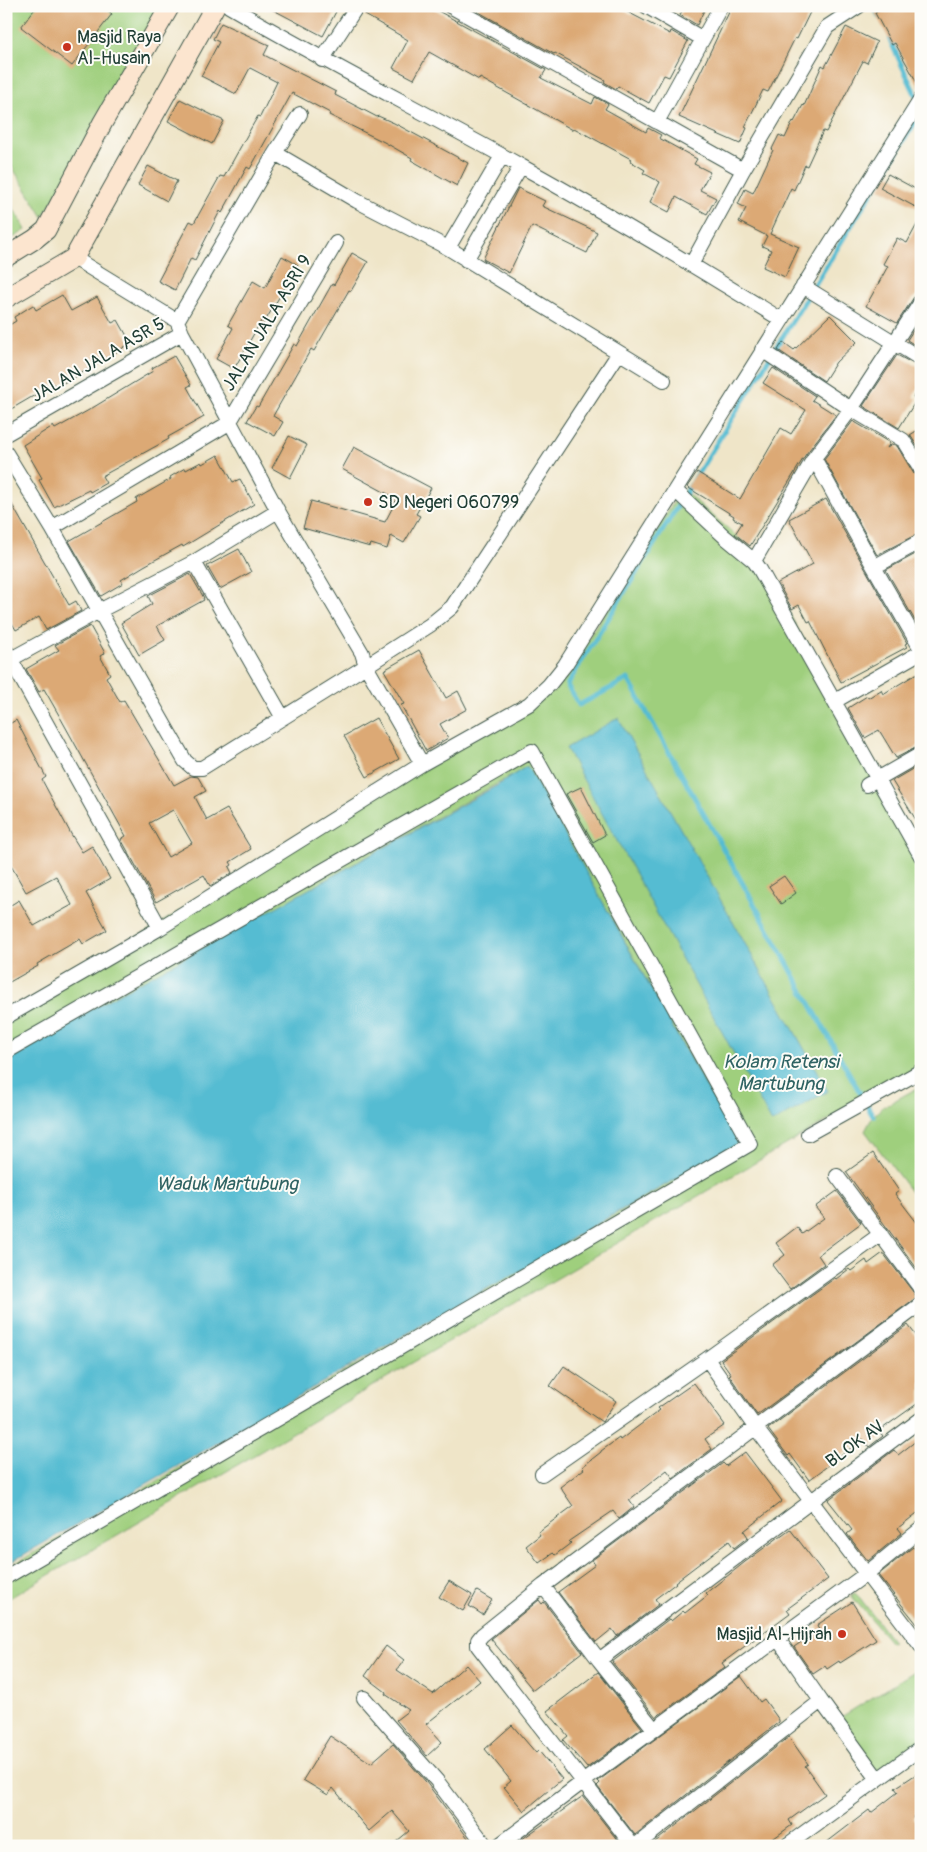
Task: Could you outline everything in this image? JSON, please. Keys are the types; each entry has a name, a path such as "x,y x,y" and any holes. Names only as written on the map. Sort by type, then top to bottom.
{"street":[{"path":"6,257 46,230 103,122 170,6"},
{"path":"6,298 74,258 215,6"},
{"path":"229,6 322,60 521,166 782,320"},
{"path":"322,60 357,6"},
{"path":"450,6 743,170"},
{"path":"646,6 703,39"},
{"path":"657,122 722,6"},
{"path":"691,265 743,170 827,27 859,6"},
{"path":"6,1017 160,928 422,764 529,704 549,685 565,665 680,495 768,354 782,320 808,289 918,104"},
{"path":"180,327 275,153 300,114"},
{"path":"275,153 357,200 448,248 664,380"},
{"path":"448,248 502,156"},
{"path":"466,260 521,166"},
{"name":"JALAN JALA ASRI 9","path":"229,423 336,243"},
{"path":"74,258 180,327 229,423 278,511 362,653 366,666 422,764"},
{"path":"808,289 921,359"},
{"path":"754,561 814,458 851,408 921,302"},
{"name":"JALAN JALA ASR 5","path":"6,434 180,327"},
{"path":"6,453 52,528 185,762 194,768 202,768 430,625 452,607 619,353"},
{"path":"768,354 903,440 921,469"},
{"path":"52,528 229,423"},
{"path":"814,458 921,651 835,701"},
{"path":"680,495 754,561 835,701 873,781 921,856"},
{"path":"160,928 9,655 194,562 278,511"},
{"path":"874,567 921,541"},
{"path":"194,562 283,718"},
{"path":"6,1052 532,751 750,1144 6,1577"},
{"path":"873,781 921,754"},
{"path":"808,1134 921,1071"},
{"path":"837,1176 921,1289"},
{"path":"542,1474 881,1234"},
{"path":"821,1701 634,1846 478,1646 478,1640 543,1586 921,1304"},
{"path":"707,1359 755,1427 921,1646"},
{"name":"BLOK AV","path":"599,1660 921,1419"},
{"path":"498,1846 584,1780 866,1574 921,1529"},
{"path":"543,1586 654,1729"},
{"path":"778,1638 877,1778"},
{"path":"364,1698 437,1781 486,1846"},
{"path":"786,1846 877,1778 921,1748"}],"green space":[{"path":"6,6 166,6 43,217 6,157"},
{"path":"6,196 26,230 6,242"},
{"path":"682,489 756,553 921,854 921,1066 6,1600 6,1569 738,1143 527,767 6,1059 6,1015 508,716 555,691"},
{"path":"921,1086 921,1205 865,1131 873,1116 883,1107"},
{"path":"855,1593 893,1642 891,1643 851,1595"},
{"path":"918,1669 921,1673 921,1742 878,1774 838,1719"}],"water":[{"name":"Kolam Retensi Martubung","path":"618,718 828,1091 772,1123 566,748"},
{"name":"Waduk Martubung","path":"527,766 739,1143 575,1236 527,1267 460,1303 6,1565 6,1056 498,785"}],"building":[{"name":"Masjid Raya Al-Husain","path":"37,6 103,6 112,14 72,66 21,27"},
{"path":"266,6 339,6 323,36"},
{"path":"370,6 429,6 546,70 541,78 592,104 595,97 608,104 605,109 646,132 648,128 661,135 659,138 697,159 694,164 710,172 700,190 716,198 707,214 676,197 669,212 650,202 660,182 643,173 645,170 630,161 631,159 574,128 573,130 429,52 414,79 393,68 408,40 365,15"},
{"path":"480,6 616,6 670,34 671,31 688,41 669,77 664,75 649,103 618,86 616,89 604,82 605,80 477,11"},
{"path":"684,6 706,6 697,25 680,15"},
{"path":"732,6 813,6 768,92 763,90 745,127 747,128 740,144 679,117"},
{"path":"888,6 921,6 921,90 895,43 892,45 875,13"},
{"path":"221,23 269,45 264,55 336,92 335,95 377,117 394,123 468,163 457,186 384,142 329,115 330,113 292,93 250,169 247,167 222,213 220,211 195,260 191,258 175,290 158,281 190,221 194,223 220,176 224,177 258,116 260,117 277,82 250,68 236,94 201,76 219,42 213,39"},
{"path":"846,27 877,42 867,63 863,61 826,132 823,131 794,190 791,188 770,234 799,247 785,277 763,267 771,250 762,246 767,236 739,222 746,208 738,204 745,189 753,193 779,135 785,138 793,121 804,106 822,65 825,67"},
{"path":"180,99 224,121 212,144 168,121"},
{"path":"148,166 177,181 167,201 138,185"},
{"path":"888,174 921,192 921,210 880,188"},
{"path":"518,188 545,201 542,206 597,232 587,253 532,226 509,273 483,259"},
{"path":"921,217 921,293 914,297 897,323 866,306 888,266 883,264 897,238 907,243"},
{"path":"352,253 368,262 351,291 349,290 314,351 311,349 273,416 283,422 275,436 247,421 256,406 258,407 294,344 297,346"},
{"path":"282,256 298,265 264,323 261,321 234,369 216,359 233,328 228,325 253,281 265,288"},
{"path":"62,295 71,311 97,297 112,323 118,320 131,343 75,377 55,387 54,384 6,412 6,327 16,321 14,317 33,305 36,310"},
{"path":"830,315 857,342 836,362 824,381 778,350 783,342 794,350"},
{"path":"921,318 921,343 918,347 907,340"},
{"path":"897,355 921,368 921,384 913,397 917,399 899,428 863,406"},
{"path":"174,356 191,385 187,387 204,417 168,437 169,439 102,476 106,483 54,507 39,480 42,478 23,445 53,426 55,429 89,410 153,371 152,368"},
{"path":"773,368 815,396 812,400 836,415 806,454 750,546 735,534 742,523 687,487 697,472 740,499 781,428 791,434 806,410 763,383"},
{"path":"853,421 890,443 887,448 893,444 897,446 914,474 921,478 921,532 877,555 824,459"},
{"path":"921,428 921,452 910,435"},
{"path":"289,436 307,445 290,478 272,468"},
{"path":"354,447 431,488 416,514 420,516 404,543 391,536 387,549 371,544 370,547 303,528 311,501 385,522 397,499 342,469"},
{"path":"218,455 233,482 240,479 254,504 183,547 182,545 144,566 121,580 123,583 101,596 69,541 137,502 136,499 171,479 170,477 185,468 186,470 201,462 202,464"},
{"path":"6,494 69,605 76,601 81,611 46,630 39,617 16,630 9,618 6,618"},
{"path":"826,499 907,643 905,644 907,647 841,682 810,621 808,622 799,605 792,609 778,583 813,564 789,519"},
{"path":"239,549 251,572 220,589 207,566"},
{"path":"921,551 921,631 886,570"},
{"path":"190,574 204,600 157,626 165,640 139,655 121,623 152,604 148,596"},
{"path":"90,626 105,653 100,656 110,674 106,677 120,702 124,700 174,785 191,776 198,777 206,791 195,797 207,820 227,809 251,849 230,862 232,865 229,867 232,873 210,886 204,875 156,902 121,839 126,836 60,717 44,689 39,692 26,669 59,650 55,645","holes":["173,810 192,843 168,857 149,823"]},
{"path":"419,650 446,698 458,691 467,709 440,724 448,738 426,751 401,705 404,704 384,670"},
{"path":"921,671 921,745 896,758 879,730 865,738 848,708 881,690 883,694"},
{"path":"376,718 399,759 367,777 344,736"},
{"path":"16,720 46,777 42,780 71,834 82,852 92,846 110,879 86,893 107,930 83,944 80,939 6,984 6,908 19,900 34,926 72,905 56,876 26,892 6,857 6,726"},
{"path":"921,764 921,828 892,781"},
{"path":"581,787 605,835 593,842 566,794"},
{"path":"784,876 796,893 781,904 769,886"},
{"path":"873,1153 899,1191 895,1194 921,1228 921,1274 846,1172"},
{"path":"837,1191 861,1223 818,1255 824,1264 790,1289 772,1265 785,1255 776,1243 797,1227 802,1234 824,1218 815,1207"},
{"path":"883,1253 917,1297 757,1415 729,1375 731,1374 721,1360 835,1278 849,1269 851,1271 866,1260 868,1264"},
{"path":"908,1325 921,1342 921,1401 879,1431 883,1436 869,1447 863,1439 809,1480 768,1429"},
{"path":"564,1366 616,1401 602,1422 550,1386"},
{"path":"694,1383 725,1425 705,1439 712,1449 673,1478 667,1470 629,1500 634,1507 619,1519 613,1511 569,1541 571,1543 555,1555 553,1553 539,1563 526,1546 540,1535 538,1532 573,1506 560,1487 584,1469 582,1467 601,1451 619,1438 620,1440 660,1410 658,1408"},
{"path":"921,1437 921,1510 898,1528 902,1533 868,1561 847,1534 852,1530 828,1500 894,1450 898,1455"},
{"path":"745,1452 782,1501 744,1531 748,1537 734,1548 729,1541 675,1582 655,1599 659,1604 617,1636 612,1629 596,1642 558,1592 595,1565 592,1560 723,1463 726,1466"},
{"path":"790,1529 828,1579 787,1609 790,1613 722,1663 725,1667 656,1717 612,1662 669,1619 671,1621 683,1611 685,1613 708,1595 706,1593"},
{"path":"913,1547 921,1556 921,1629 878,1575"},
{"path":"449,1581 472,1595 463,1611 439,1597"},
{"path":"477,1591 492,1600 483,1615 469,1606"},
{"path":"539,1600 542,1604 544,1602 582,1652 533,1690 491,1639"},
{"name":"Masjid Al-Hijrah","path":"852,1602 876,1640 840,1663 839,1661 827,1669 825,1666 813,1674 794,1647 819,1630 817,1625"},
{"path":"386,1646 404,1660 397,1670 433,1694 466,1665 480,1681 426,1724 442,1742 427,1756 396,1720 409,1710 385,1694 386,1692 365,1676"},
{"path":"598,1672 642,1728 587,1768 563,1740 568,1736 547,1711"},
{"path":"741,1676 760,1702 764,1699 779,1722 635,1835 597,1786 600,1783 598,1781"},
{"path":"512,1725 536,1753 538,1750 562,1779 524,1811 504,1787 511,1781 485,1749"},
{"path":"330,1736 371,1763 393,1744 426,1782 474,1846 391,1846 409,1831 392,1811 369,1831 333,1788 328,1795 303,1780"},
{"path":"789,1737 808,1764 805,1766 825,1794 789,1820 792,1825 763,1846 650,1846"},
{"path":"921,1771 921,1811 913,1817 921,1827 921,1846 822,1846 869,1810 871,1813 898,1792 895,1788"},
{"path":"583,1796 622,1846 513,1846 518,1842"}],"waterway":[{"path":"874,6 879,17"},
{"path":"890,40 918,100"},
{"path":"873,1116 628,679 579,705 567,685 921,113"},
{"path":"916,857 921,866"}],"place":[{"name":"Masjid Raya Al-Husain","path":"67,47"},
{"name":"SD Negeri 060799","path":"368,502"},
{"name":"Masjid Al-Hijrah","path":"842,1634"}]}
